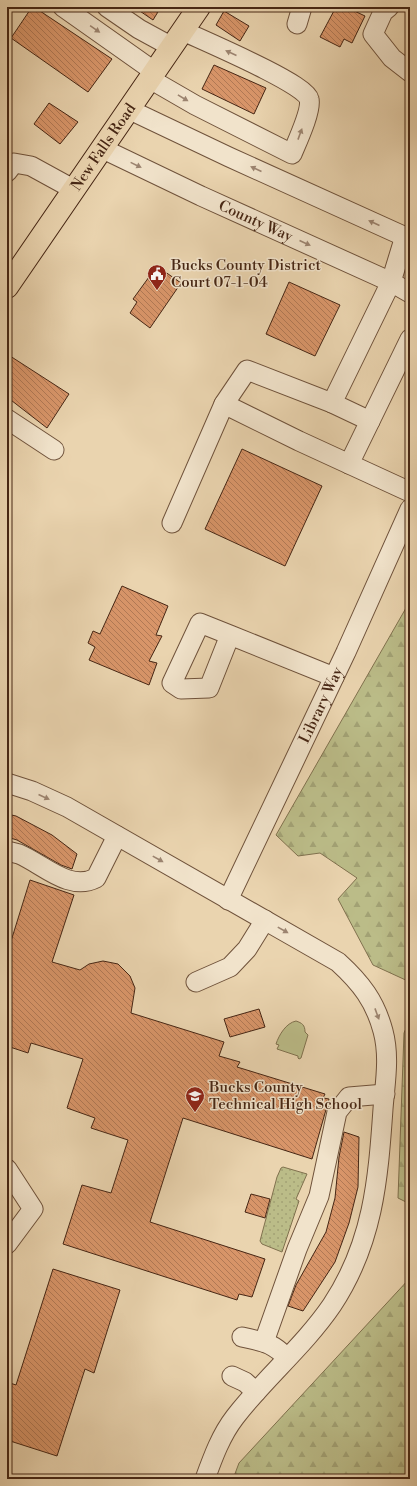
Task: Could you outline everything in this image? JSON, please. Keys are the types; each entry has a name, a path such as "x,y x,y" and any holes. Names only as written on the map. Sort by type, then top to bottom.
{"main road":[{"name":"New Falls Road","path":"10,273 74,189 200,7"}],"street":[{"path":"63,7 194,105 292,154"},
{"path":"107,7 139,29 177,39 255,64 301,89 309,96 310,105 292,154 284,182"},
{"path":"389,7 383,12 373,34 392,58 410,72"},
{"path":"128,109 407,238 391,282 332,403"},
{"name":"County Way","path":"101,148 201,196 410,292"},
{"path":"9,165 32,166 74,189"},
{"path":"349,464 410,339"},
{"path":"172,522 224,404 247,370 332,403 370,421"},
{"path":"224,404 299,441 410,492"},
{"path":"7,419 54,450"},
{"name":"Library Way","path":"228,900 334,677 405,533 410,509"},
{"path":"230,635 334,677"},
{"path":"7,783 32,791 66,807 338,962 353,975 372,1001 383,1031 387,1059 379,1168 369,1224 362,1247 352,1270 333,1304 320,1322 234,1417 220,1440 205,1479"},
{"path":"7,851 19,854 56,875 83,883 96,878 117,836"},
{"path":"196,982 230,967 247,949 265,920"},
{"path":"264,1342 297,1249 319,1196 337,1112 349,1097 384,1094"},
{"path":"7,1169 34,1209 7,1244"},
{"path":"242,1337 264,1342 277,1347 287,1358"},
{"path":"232,1376 245,1382 256,1392"}],"green space":[{"path":"410,601 410,982 373,965 338,899 357,878 320,853 298,856 276,835"},
{"path":"410,1019 410,1204 398,1198 404,1033"},
{"path":"296,1021 303,1025 305,1032 308,1035 301,1058 299,1059 298,1056 277,1049 279,1045 276,1044 283,1030 289,1024"},
{"path":"283,1167 307,1174 296,1199 299,1201 282,1252 262,1244 260,1241 277,1177 281,1168"},
{"path":"410,1278 410,1479 233,1479 239,1463"}],"building":[{"path":"32,7 112,59 88,92 11,38"},
{"path":"134,7 161,7 153,20"},
{"path":"336,7 346,7 365,16 352,43 344,39 340,47 320,37"},
{"path":"224,11 249,26 240,41 216,25"},
{"path":"214,65 266,88 254,114 202,89"},
{"path":"49,103 78,122 60,144 34,124"},
{"name":"Bucks County District Court 07-1-04","path":"161,269 181,283 150,328 130,313 137,302 133,299 149,277 153,280"},
{"path":"289,282 340,305 315,356 266,334"},
{"path":"7,354 69,394 47,428 7,397"},
{"path":"242,449 322,486 285,566 205,529"},
{"path":"122,586 168,606 156,635 162,636 149,661 157,663 149,685 89,660 95,647 88,643 93,631 100,634"},
{"path":"7,814 16,816 52,835 77,854 72,869 61,865 17,840 7,837"},
{"path":"30,880 74,895 52,962 80,970 89,964 103,961 118,964 130,976 135,988 131,1013 224,1042 219,1056 240,1062 237,1067 325,1094 323,1098 329,1099 312,1159 183,1118 150,1222 265,1259 252,1297 239,1294 237,1300 63,1244 82,1185 111,1193 128,1140 91,1128 95,1118 67,1108 83,1059 31,1043 28,1053 7,1046 7,954"},
{"path":"259,1009 265,1027 230,1037 224,1019"},
{"path":"344,1132 359,1137 358,1187 349,1223 335,1262 303,1311 288,1306 296,1285 326,1232 335,1198 339,1157"},
{"path":"251,1194 270,1199 265,1218 245,1212"},
{"path":"53,1269 120,1290 94,1373 85,1369 57,1456 7,1440 7,1382 16,1385"}],"place":[{"name":"Bucks County District Court 07-1-04","path":"157,291"},
{"name":"Bucks County Technical High School","path":"195,1113"}]}
